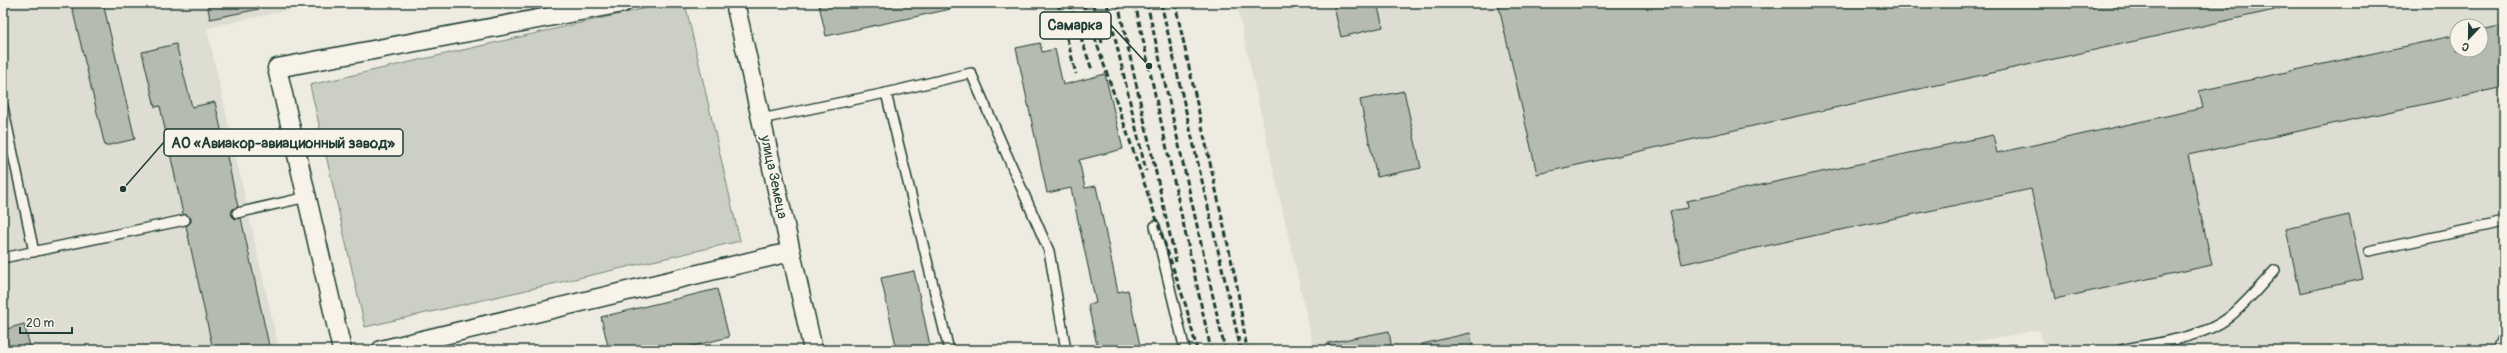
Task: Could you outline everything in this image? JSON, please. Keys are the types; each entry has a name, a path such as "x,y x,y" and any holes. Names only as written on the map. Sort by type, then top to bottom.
{"street":[{"path":"342,350 277,68 623,3"},
{"name":"улица Земеца","path":"735,3 813,350"},
{"path":"381,350 790,252"}],"lane":[{"path":"761,118 886,93 971,73 1048,251 1066,350"},
{"path":"886,93 949,350"},
{"path":"3,106 34,252"},
{"path":"237,213 307,197"},
{"path":"3,258 185,220"},
{"path":"2369,251 2504,222"},
{"path":"1156,226 1185,350"},
{"path":"2120,350 2202,332 2216,326 2238,310 2275,270"},
{"path":"2498,350 2504,335"}],"shaded area":[{"path":"3,3 320,3 207,28 279,350 3,350"},
{"path":"668,3 685,3 740,241 365,327 310,85"},
{"path":"1236,3 2504,3 2504,350 2045,350 2039,330 1927,350 1314,350"}],"building":[{"path":"71,3 103,3 135,139 105,146"},
{"path":"207,3 258,3 259,9 210,19"},
{"path":"830,3 951,3 951,9 826,36 819,5"},
{"path":"1333,3 1377,3 1383,27 1341,37"},
{"path":"1498,3 2278,3 2279,9 1537,174"},
{"path":"2504,25 2504,87 2188,155 2212,265 2055,299 2031,189 1682,264 1670,211 1688,208 1687,201 1993,135 1997,153 2203,108 2199,91 2449,37 2449,58 2489,58 2489,28"},
{"path":"1040,43 1042,52 1055,49 1063,85 1105,74 1123,149 1079,160 1085,188 1096,186 1118,292 1128,290 1141,350 1098,350 1088,305 1096,303 1071,188 1047,193 1016,48"},
{"path":"176,44 192,107 215,102 238,207 233,209 231,214 235,219 241,218 270,350 213,350 186,226 191,222 191,218 183,214 160,106 155,107 142,52"},
{"path":"1404,91 1421,168 1377,177 1360,100"},
{"path":"2349,215 2363,279 2300,293 2286,229"},
{"path":"914,271 931,350 897,350 881,278"},
{"path":"717,289 729,337 677,350 609,350 601,317"},
{"path":"24,324 31,350 3,350 3,330"},
{"path":"1389,331 1392,350 1329,350 1328,343"},
{"path":"1470,333 1473,350 1422,350 1422,344"}],"railway":[{"path":"1058,3 1076,74"},
{"path":"1069,3 1092,70"},
{"path":"1083,3 1186,306 1197,350"},
{"path":"1093,3 1102,43"},
{"path":"1107,3 1146,171"},
{"path":"1118,3 1176,262"},
{"path":"1135,3 1211,350"},
{"path":"1147,3 1225,350"},
{"path":"1161,3 1241,350"},
{"path":"1175,3 1237,286 1247,350"}],"place":[{"name":"Самарка","path":"1149,66"},
{"name":"АО «Авиакор-авиационный завод»","path":"123,189"}]}
